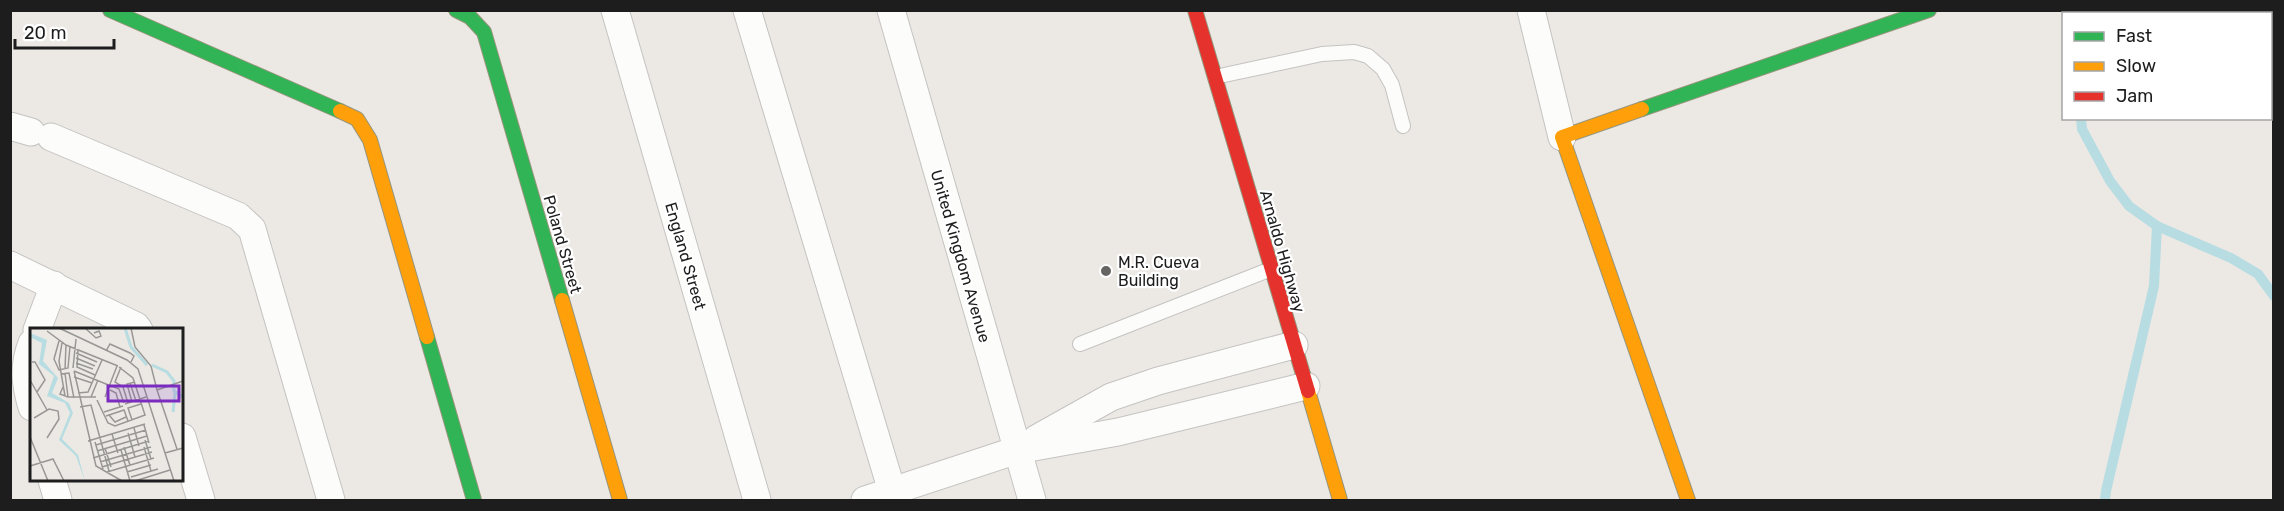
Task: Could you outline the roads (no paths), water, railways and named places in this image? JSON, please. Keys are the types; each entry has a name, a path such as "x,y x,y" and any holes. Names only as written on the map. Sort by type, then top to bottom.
{"street":[{"path":"110,10 357,119 370,140 474,501"},
{"name":"Poland Street","path":"456,10 470,17 484,32 620,501"},
{"name":"England Street","path":"615,10 757,501"},
{"path":"747,10 892,491"},
{"name":"United Kingdom Avenue","path":"891,10 1032,501"},
{"name":"Arnaldo Highway","path":"1195,10 1340,501"},
{"path":"1531,10 1562,137 1688,501"},
{"path":"1562,137 1929,10"},
{"path":"31,132 238,216 252,229 331,501"},
{"path":"10,265 138,328"},
{"path":"38,328 54,285"},
{"path":"1017,450 1111,397 1158,381 1294,345"},
{"path":"30,348 25,359 25,386 30,401"},
{"path":"865,501 1017,450 1118,432 1306,386"},
{"path":"183,440 201,501"},
{"path":"52,481 58,501"}],"lane":[{"path":"1215,78 1322,54 1354,52 1368,56 1383,69 1392,85 1403,126"},
{"path":"1080,344 1271,269"}],"waterway":[{"path":"2081,120 2082,129 2110,181 2129,206 2157,226 2231,258 2258,274 2274,296"},
{"path":"2105,500 2154,286 2157,226"}],"place":[{"name":"M.R. Cueva Building","path":"1106,271"}]}
